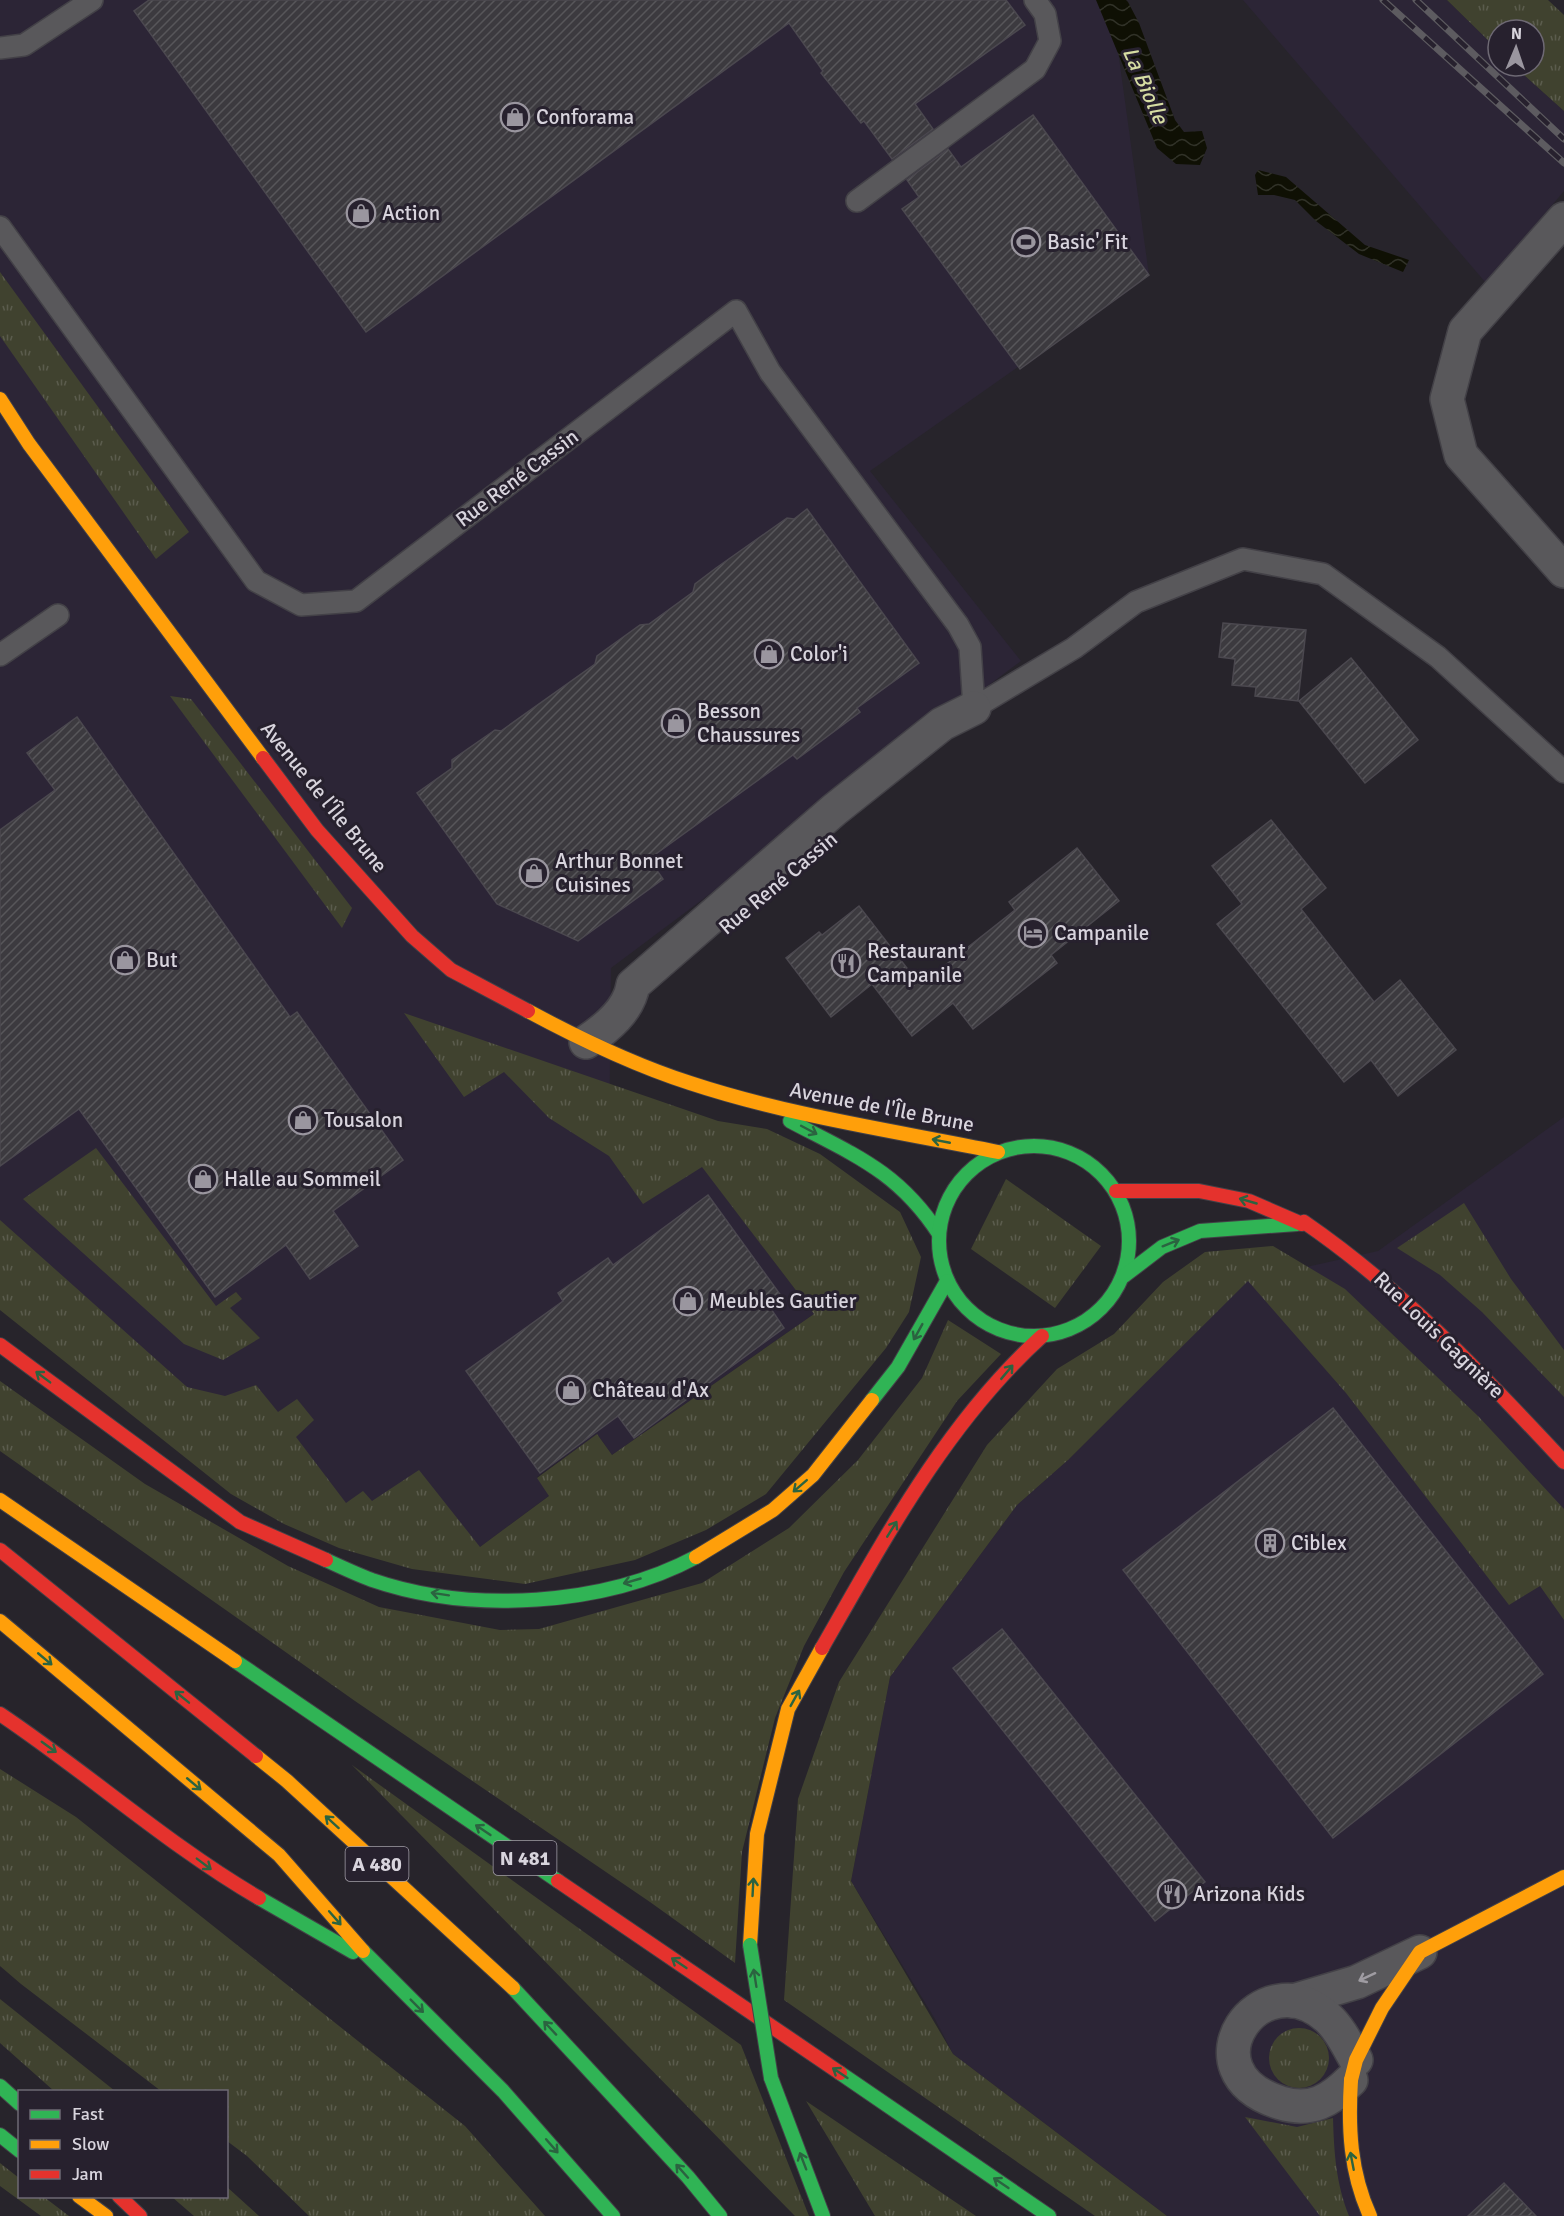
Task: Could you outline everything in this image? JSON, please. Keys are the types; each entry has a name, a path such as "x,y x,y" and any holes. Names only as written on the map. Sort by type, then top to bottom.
{"main road":[{"name":"Avenue de l'Île Brune","path":"0,399 29,444 317,830 412,936 451,970 586,1042 689,1083 757,1103 998,1152"},
{"name":"Avenue de l'Île Brune","path":"757,1103 878,1167 920,1205 939,1234"},
{"path":"1024,1146 1051,1147 1077,1155 1099,1170 1116,1191 1128,1218 1130,1247 1124,1276 1110,1299 1091,1318 1068,1330 1042,1336 1013,1334 986,1323 963,1305 947,1281 940,1258 939,1234 944,1208 957,1185 975,1166 998,1152 1024,1146"},
{"name":"Rue Louis Gagnière","path":"1116,1191 1199,1191 1250,1201 1302,1224 1304,1222 1377,1274 1478,1371 1564,1462"},
{"path":"1124,1276 1162,1247 1200,1231 1302,1224"},
{"path":"0,1345 240,1522 374,1580 435,1594 489,1601 553,1598 606,1589 672,1570 723,1543 773,1510 813,1474 898,1367 947,1281"},
{"path":"824,2216 771,2078 750,1945 757,1834 788,1709 862,1578 939,1454 1020,1356 1042,1336"},
{"name":"N 481","path":"0,1500 1049,2216"},
{"name":"A 480","path":"0,1550 286,1781 505,1981 688,2177 720,2216"},
{"path":"0,1621 279,1855 375,1965 503,2091 613,2216"},
{"path":"0,1714 46,1745 216,1873 375,1965"},
{"path":"1370,2216 1356,2183 1348,2133 1353,2070 1382,2008 1420,1952 1564,1877"},
{"path":"0,2086 18,2102"},
{"path":"0,2135 18,2149"},
{"path":"82,2198 106,2216"},
{"path":"121,2198 140,2216"}],"street":[{"path":"1564,219 1465,331 1447,399 1461,455 1564,571"},
{"name":"Rue René Cassin","path":"586,1042 603,1031 630,1000 633,985 834,810 942,724 974,708"},
{"path":"1293,2001 1313,2007 1329,2019 1353,2070 1333,2098 1312,2105 1289,2105 1268,2098 1240,2075 1234,2052 1237,2028 1247,2016 1273,2002 1293,2001 1357,1982 1420,1952"}],"lane":[{"path":"0,48 24,45 92,0"},
{"path":"858,201 1035,69 1050,41 1045,14 1035,0"},
{"name":"Rue René Cassin","path":"0,227 256,581 301,605 356,601 736,311 770,372 958,625 970,647 974,708"},
{"path":"974,708 1074,648 1136,602 1243,559 1323,574 1438,657 1564,772"},
{"path":"0,656 58,615"}],"shaded area":[{"path":"0,0 1111,0 1149,275 870,471 1021,661 611,968 609,1156 702,1166 814,1314 612,1455 597,1434 537,1477 550,1495 480,1547 364,1523 0,1257"},
{"path":"1243,0 1447,0 1486,38 1486,78 1527,78 1564,111 1564,191 1486,283"},
{"path":"1564,1117 1564,2216 1167,2216 953,2054 935,2019 851,1881 890,1677 1017,1505 1068,1460 1248,1280 1378,1251"}],"green space":[{"path":"1447,0 1548,0 1564,15 1564,111 1527,78 1546,78 1546,18 1486,18 1486,38"},
{"path":"0,272 189,532 156,559 0,336"},
{"path":"170,696 191,699 352,908 342,928"},
{"path":"404,1013 718,1121 767,1129 820,1154 900,1212 921,1257 909,1312 886,1348 766,1494 706,1530 635,1560 525,1584 412,1569 339,1548 284,1524 231,1494 0,1310 0,1220 187,1387 225,1396 256,1385 278,1412 297,1399 314,1420 296,1437 346,1503 363,1491 372,1501 419,1470 480,1547 549,1496 537,1478 597,1434 612,1455 814,1314 702,1167 643,1204 609,1156 549,1118 504,1072 464,1097"},
{"path":"96,1148 216,1306 236,1292 242,1299 230,1308 260,1338 223,1360 184,1344 23,1199"},
{"path":"1006,1179 1101,1246 1055,1308 971,1249"},
{"path":"1464,1203 1511,1279 1564,1350 1564,1397 1482,1312 1440,1275 1397,1248"},
{"path":"1273,1246 1345,1289 1479,1417 1564,1509 1564,1620 1540,1586 1509,1605 1346,1393 1248,1281 1068,1460 1017,1505 890,1677 851,1881 953,2054 1167,2216 1095,2216 784,2000 798,1799 839,1682 987,1445 1057,1369 1114,1334 1163,1282 1205,1252"},
{"path":"948,1320 1001,1354 957,1401 844,1572 804,1646 775,1718 742,1852 735,1963 650,1902 355,1701 0,1451 0,1381 145,1484 288,1566 379,1607 500,1630 539,1629 702,1583 789,1528 858,1460 922,1378"},
{"path":"352,1765 741,2045 809,2216 795,2216"},
{"path":"0,1769 76,1817 465,2126 545,2216 309,2216 247,2156 228,2142 228,2090 160,2090 0,1966"},
{"path":"0,1999 114,2090 53,2090 0,2043"},
{"path":"1299,2028 1316,2033 1324,2041 1329,2058 1324,2075 1316,2083 1299,2088 1282,2083 1274,2075 1269,2058 1274,2041 1282,2033"},
{"path":"806,2101 976,2216 875,2216"},
{"path":"1245,2117 1297,2127 1333,2118 1336,2168 1349,2216 1320,2216"},
{"path":"0,2163 18,2177 18,2198 45,2198 69,2216 41,2216 0,2186"},
{"path":"228,2188 259,2216 194,2216 173,2198 228,2198"}],"water":[{"name":"La Biolle","path":"1096,0 1126,0 1128,2 1139,23 1175,120 1184,132 1202,131 1207,148 1200,165 1176,164 1157,148"},
{"path":"1258,170 1286,177 1365,245 1409,260 1403,272 1359,254 1316,221 1295,200 1274,195 1258,195 1255,175"}],"building":[{"name":"Conforama","path":"149,0 1006,0 1025,25 915,104 933,129 892,159 864,121 861,123 821,73 823,71 789,23 366,332 134,11"},
{"name":"Basic' Fit","path":"1033,115 1149,275 1020,369 902,209 919,197 907,180 948,149 961,167"},
{"path":"807,509 919,663 857,708 860,712 797,759 793,755 649,859 663,879 578,941 497,904 417,793 452,768 452,760 495,730 501,731 595,664 597,656 640,625 649,624 693,592 695,584 716,568 787,518 794,519"},
{"path":"1223,623 1306,630 1298,701 1255,696 1256,687 1232,685 1235,659 1219,657"},
{"path":"1351,658 1418,740 1365,783 1299,701"},
{"name":"But","path":"77,717 290,1017 297,1012 403,1160 333,1211 358,1246 310,1279 286,1245 215,1297 79,1109 0,1166 0,830 55,790 27,753"},
{"path":"1271,820 1326,888 1301,909 1374,1002 1400,980 1456,1050 1398,1096 1371,1060 1344,1082 1217,924 1242,904 1212,866"},
{"path":"1077,848 1119,901 1051,955 1057,963 973,1029 953,1003 912,1036 872,984 831,1017 786,958 819,932 822,935 859,906 920,985 1015,910 1009,902"},
{"path":"708,1195 782,1297 769,1306 784,1328 634,1438 618,1416 540,1473 466,1371 563,1301 558,1293 608,1258 613,1265"},
{"path":"1333,1408 1543,1674 1333,1838 1123,1570"},
{"path":"1002,1629 1205,1882 1155,1921 953,1668"},
{"path":"1504,2183 1536,2216 1468,2216"}],"railway":[{"path":"1383,0 1564,163"},
{"path":"1416,0 1564,139"}],"traffic: fast":[{"path":"790,1121 854,1155 891,1180 923,1212 939,1234"},
{"path":"1025,1146 1043,1146 1079,1157 1094,1167 1108,1181 1125,1213 1129,1241 1125,1269 1118,1286 1108,1301 1094,1315 1062,1332 1043,1336 1025,1336 989,1325 974,1315 960,1301 943,1269 939,1250 939,1232 950,1196 960,1181 974,1167 1006,1150 1025,1146"},
{"path":"1124,1276 1162,1247 1200,1231 1297,1224"},
{"path":"872,1400 898,1367 947,1281"},
{"path":"326,1560 372,1580 411,1591 451,1598 494,1601 537,1600 579,1595 620,1586 660,1573 696,1557"},
{"path":"235,1661 558,1881"},
{"path":"259,1898 353,1952"},
{"path":"750,1945 771,2078"},
{"path":"363,1951 503,2091 613,2216"},
{"path":"513,1988 688,2177 720,2216"},
{"path":"840,2073 1049,2216"},
{"path":"771,2078 823,2216"},
{"path":"0,2086 18,2102"},
{"path":"0,2135 18,2149"}],"traffic: slow":[{"path":"0,399 29,444 263,758"},
{"path":"528,1011 628,1060 728,1095 805,1114 998,1152"},
{"path":"696,1557 773,1510 813,1475 872,1400"},
{"path":"0,1500 235,1661"},
{"path":"0,1621 279,1855 363,1951"},
{"path":"750,1945 757,1834 788,1709 822,1648"},
{"path":"256,1756 287,1781 513,1988"},
{"path":"1351,2080 1356,2060 1382,2008 1420,1952 1564,1877"},
{"path":"1351,2080 1350,2133 1354,2166 1370,2216"},
{"path":"82,2198 106,2216"}],"traffic: jam":[{"path":"263,758 317,830 412,936 451,970 528,1011"},
{"path":"1116,1191 1199,1191 1249,1201 1302,1224 1304,1222 1375,1276 1441,1335 1564,1462"},
{"path":"822,1648 894,1524 947,1444 976,1406 1042,1336"},
{"path":"0,1345 240,1522 326,1560"},
{"path":"0,1550 256,1756"},
{"path":"0,1714 160,1832 259,1898"},
{"path":"558,1881 840,2073"},
{"path":"121,2198 140,2216"}],"place":[{"name":"Conforama","path":"515,117"},
{"name":"Action","path":"361,213"},
{"name":"Basic' Fit","path":"1026,242"},
{"name":"Color'i","path":"769,654"},
{"name":"Besson Chaussures","path":"676,723"},
{"name":"Arthur Bonnet Cuisines","path":"534,873"},
{"name":"Campanile","path":"1033,933"},
{"name":"But","path":"125,960"},
{"name":"Restaurant Campanile","path":"846,963"},
{"name":"Tousalon","path":"303,1120"},
{"name":"Halle au Sommeil","path":"203,1179"},
{"name":"Meubles Gautier","path":"688,1301"},
{"name":"Château d'Ax","path":"571,1390"},
{"name":"Ciblex","path":"1270,1543"},
{"name":"Arizona Kids","path":"1172,1894"}]}
